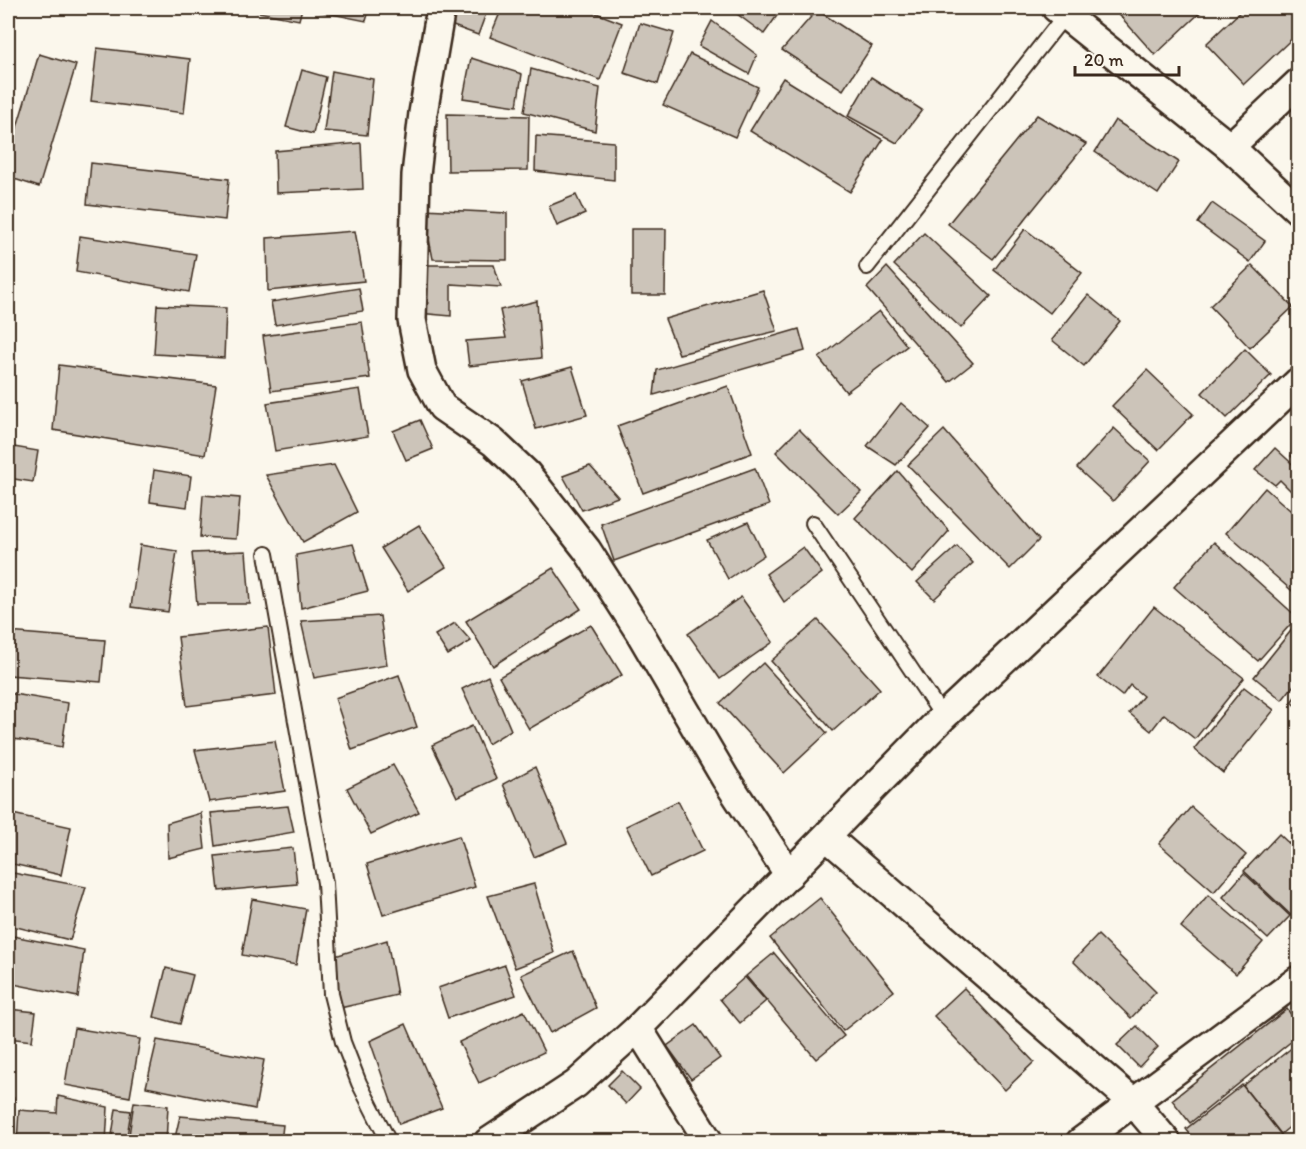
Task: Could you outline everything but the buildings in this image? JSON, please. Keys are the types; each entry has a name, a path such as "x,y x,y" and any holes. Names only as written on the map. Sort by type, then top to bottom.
{"street":[{"path":"441,8 423,113 416,175 412,320 422,370 442,406 493,442 527,474 587,550 640,633 725,778 789,875"},
{"path":"1060,11 1230,147 1299,210"},
{"path":"1230,147 1299,83"},
{"path":"488,1142 576,1084 639,1028 943,717 1299,382"},
{"path":"827,837 1133,1102 1167,1142"},
{"path":"1080,1142 1299,980"},
{"path":"639,1028 709,1142"}],"lane":[{"path":"867,267 1060,11"},
{"path":"813,523 943,717"},
{"path":"266,554 325,883 331,994 343,1042 359,1083 389,1142"}]}
